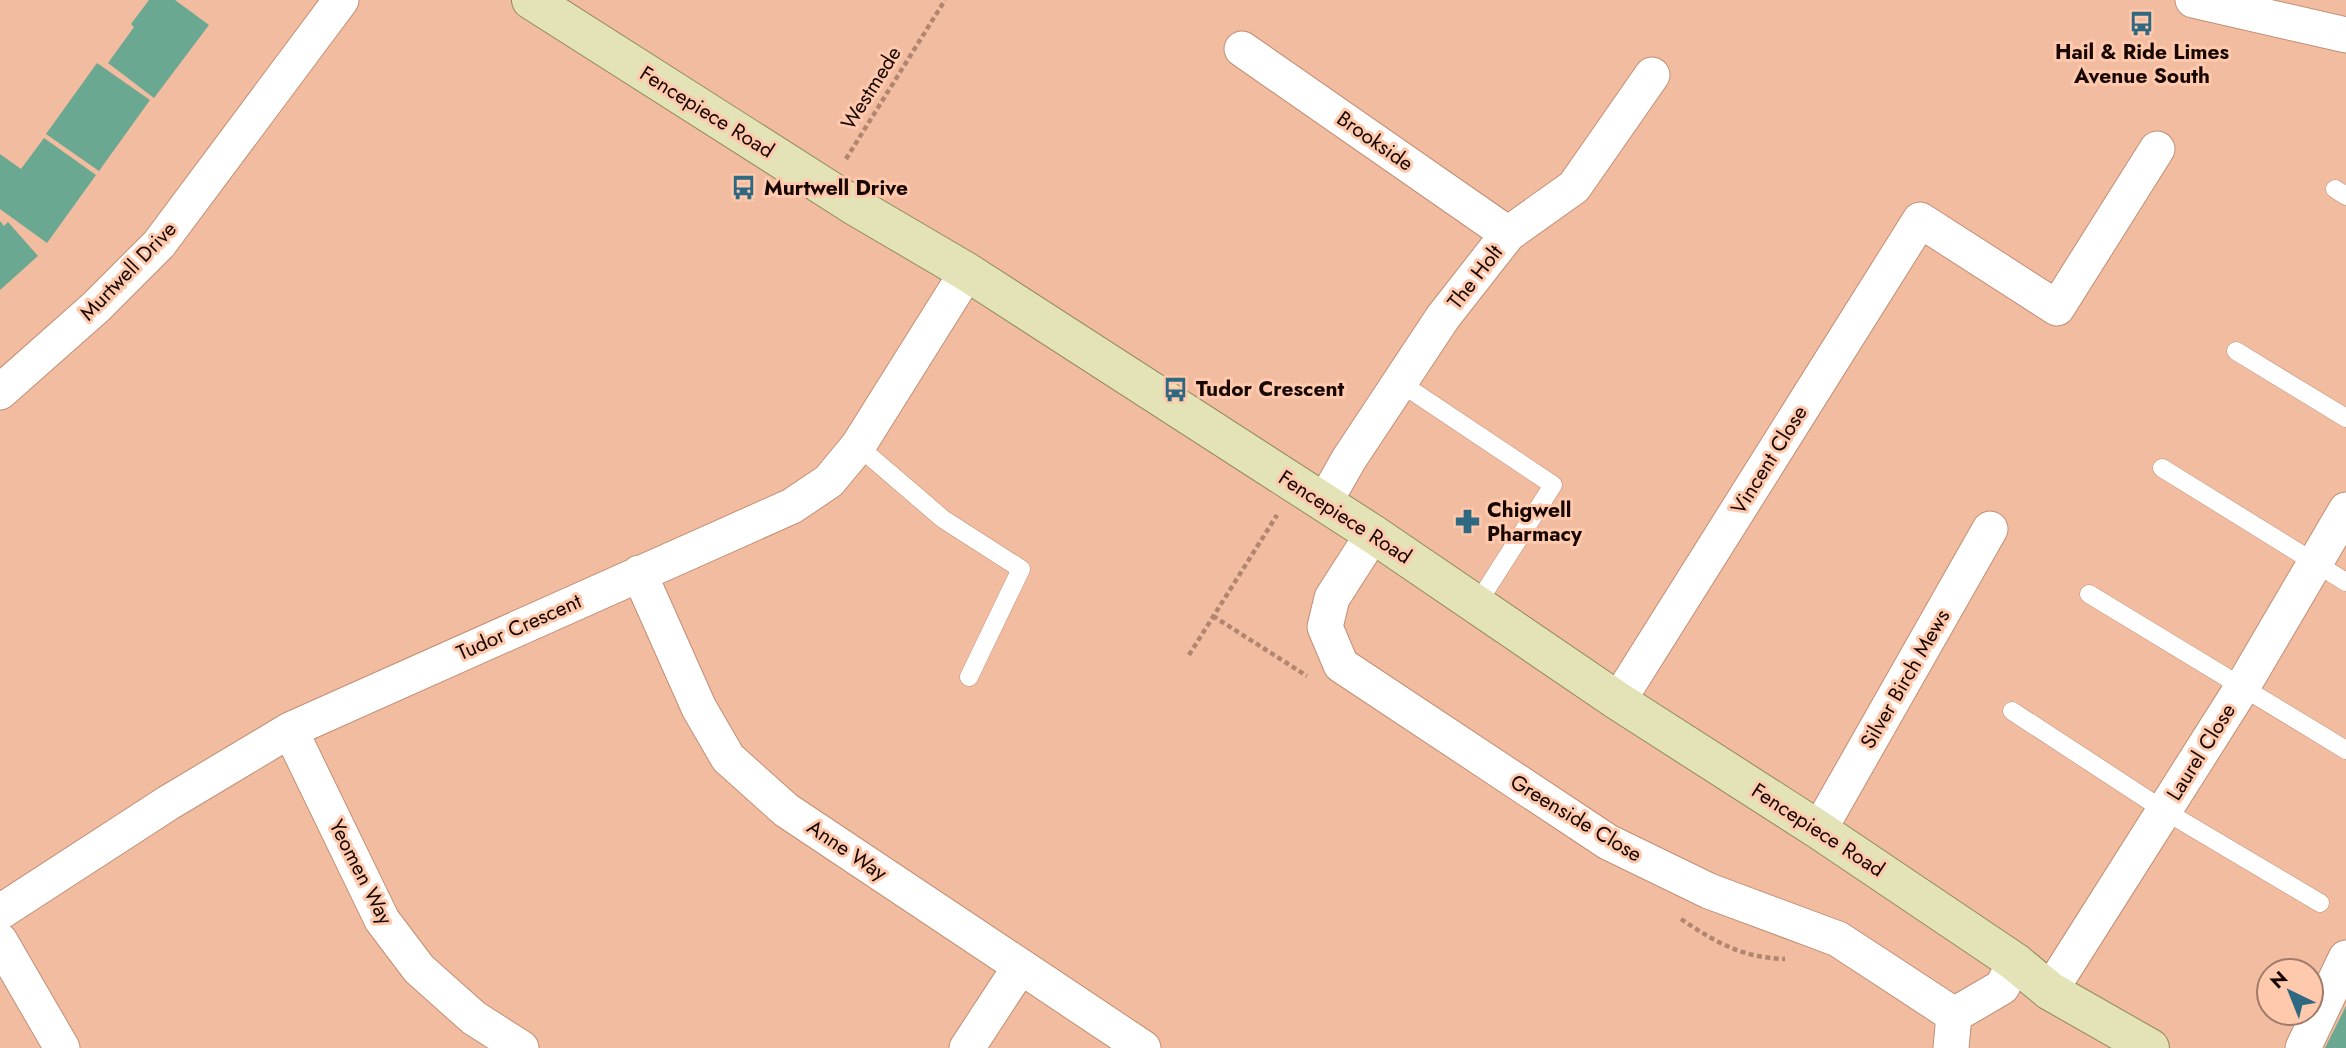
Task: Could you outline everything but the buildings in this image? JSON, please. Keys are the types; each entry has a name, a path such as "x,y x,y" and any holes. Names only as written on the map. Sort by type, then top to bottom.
{"main road":[{"name":"Fencepiece Road","path":"531,0 853,205 967,272 1373,534 1618,701 1819,830 2015,962 2050,991 2150,1048"}],"street":[{"name":"Murtwell Drive","path":"0,393 96,307 159,244 341,0"},
{"path":"2193,0 2346,35"},
{"name":"Brookside","path":"1242,49 1508,234"},
{"name":"The Holt","path":"1310,494 1349,459 1443,317 1508,234 1574,187 1653,75"},
{"name":"Vincent Close","path":"1618,701 1920,220 2057,308 2157,149"},
{"name":"Tudor Crescent","path":"0,912 168,803 290,730 792,506 829,481 858,446 967,272"},
{"name":"Laurel Close","path":"2050,991 2243,685 2346,510"},
{"name":"Silver Birch Mews","path":"1819,830 1990,529"},
{"name":"Greenside Close","path":"1373,534 1332,598 1325,627 1341,665 1608,842 1709,891 1838,939 1952,1032 2002,987 2015,962"},
{"name":"Anne Way","path":"639,573 699,708 728,758 786,810 1143,1048"},
{"name":"Yeomen Way","path":"290,730 382,920 419,969 474,1018 521,1048"},
{"path":"0,941 62,1048"},
{"path":"2303,1048 2346,958"},
{"path":"967,1048 1020,967"}],"lane":[{"path":"2236,351 2346,418"},
{"path":"1399,382 1553,485 1477,604"},
{"path":"858,446 943,519 1021,569 969,677"},
{"path":"2162,468 2346,582"},
{"path":"2089,594 2243,685 2346,750"},
{"path":"2012,711 2165,811 2320,903"}],"path":[{"name":"Westmede","path":"840,168 944,0"},
{"path":"1189,655 1310,494"}],"place":[{"name":"Hail & Ride Limes Avenue South","path":"2142,23"},
{"name":"Murtwell Drive","path":"744,188"},
{"name":"Tudor Crescent","path":"1176,389"},
{"name":"Chigwell Pharmacy","path":"1467,522"}]}
